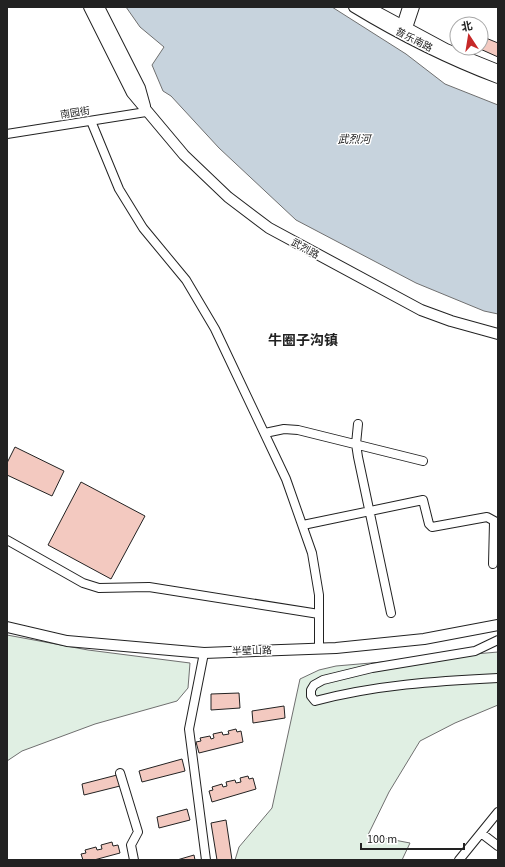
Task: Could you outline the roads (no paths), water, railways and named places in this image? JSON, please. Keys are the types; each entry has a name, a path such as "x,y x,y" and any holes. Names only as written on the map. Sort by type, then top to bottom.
{"main road":[{"name":"武烈路","path":"89,7 132,93 146,112 184,156 228,197 269,228 421,310 451,321 498,334"},
{"name":"武烈路","path":"99,7 140,88 146,112"},
{"name":"普乐南路","path":"354,7 403,31 498,70"},
{"name":"普乐南路","path":"368,7 403,31 444,56 498,78"},
{"name":"半壁山路","path":"7,627 67,641 204,653 319,649 424,638 498,625"}],"street":[{"path":"403,31 407,7"},
{"path":"403,31 414,7"},
{"name":"南园街","path":"7,134 146,112"},
{"path":"91,121 119,188 143,228 186,280 215,329 286,479 312,553 319,595 319,649"},
{"path":"358,424 356,444 391,613"},
{"path":"265,433 284,429 298,430 423,461"},
{"path":"303,525 423,500 429,524 432,527 487,517 496,522 493,564"},
{"path":"7,540 83,583 99,588 149,587 319,614"},
{"path":"498,640 475,651 372,668 323,680 314,684 311,690 311,696 315,701 352,692 418,683 498,678"},
{"path":"204,653 189,729 206,860"},
{"path":"120,773 138,832 131,845 134,860"},
{"path":"459,860 498,812"},
{"path":"482,833 498,846"}],"water":[{"name":"武烈河","path":"126,7 332,7 406,54 445,84 498,105 498,314 484,311 416,283 296,220 219,148 171,96 163,91 152,65 164,47 140,27"}],"district":[{"name":"牛圈子沟镇","path":"303,341"}]}
